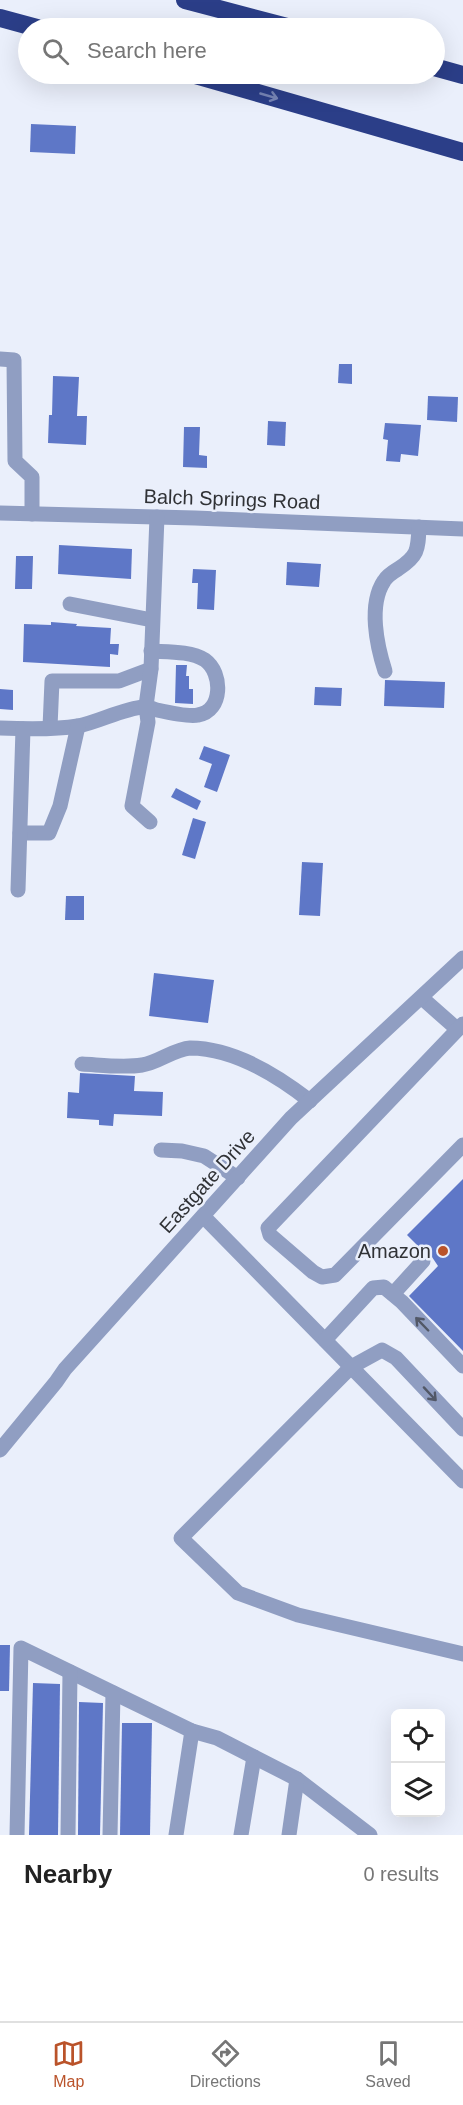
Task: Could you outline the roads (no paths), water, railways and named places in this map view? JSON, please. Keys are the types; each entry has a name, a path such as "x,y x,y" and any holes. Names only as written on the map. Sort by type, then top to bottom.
{"highway":[{"path":"185,0 253,18"},
{"path":"0,18 18,23"},
{"path":"445,70 460,74"},
{"path":"227,84 463,152"}],"street":[{"path":"0,359 14,360 15,461 32,477 32,514"},
{"name":"Balch Springs Road","path":"0,513 463,529"},
{"path":"150,822 132,806 148,722 146,706 151,669 157,517"},
{"path":"385,671 375,632 379,594 383,581 414,557 418,548 419,527"},
{"path":"70,604 152,620"},
{"path":"0,728 78,726 146,706 160,711 197,716 207,712 215,702 218,691 218,678 214,669 204,659 183,654 151,651"},
{"path":"50,727 52,681 119,681 151,669"},
{"path":"20,833 49,833 60,806 78,726"},
{"path":"18,890 23,729"},
{"name":"Eastgate Drive","path":"0,1450 65,1369 310,1101 463,958"},
{"path":"422,998 460,1027 268,1228 270,1234 313,1272 322,1277 335,1275 463,1145"},
{"path":"82,1064 143,1065 188,1048 219,1053 254,1064 287,1083 310,1101"},
{"path":"161,1150 182,1151 204,1156 238,1178"},
{"path":"203,1216 463,1481"},
{"path":"393,1294 423,1261"},
{"path":"325,1340 373,1288 384,1287 463,1366"},
{"path":"463,1429 396,1358 382,1350 351,1367 181,1538 238,1593 298,1615 463,1654"},
{"path":"17,1835 21,1648 192,1731 217,1738 297,1779 370,1835"},
{"path":"68,1835 70,1672"},
{"path":"110,1835 113,1693"},
{"path":"176,1835 192,1731"},
{"path":"241,1835 254,1757"},
{"path":"289,1835 297,1779"}],"place":[{"name":"Amazon","path":"443,1251"}]}
